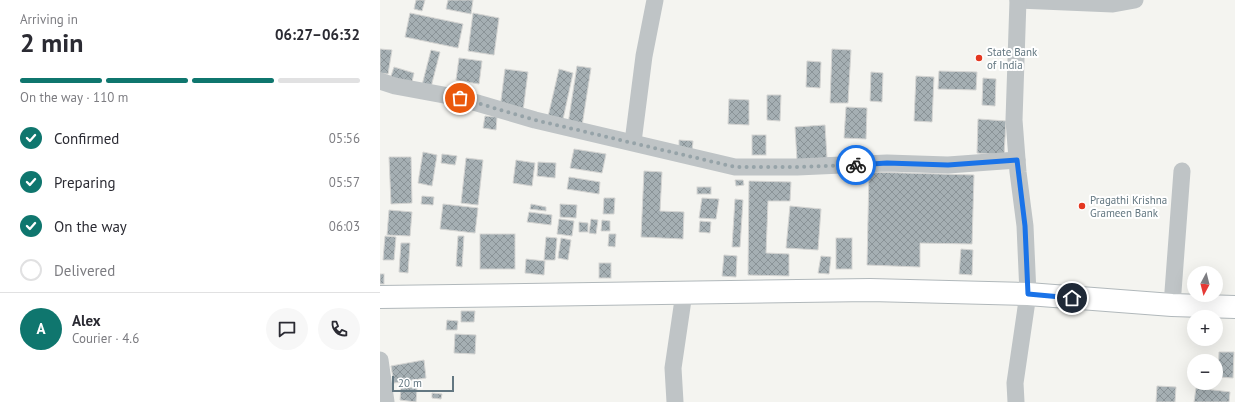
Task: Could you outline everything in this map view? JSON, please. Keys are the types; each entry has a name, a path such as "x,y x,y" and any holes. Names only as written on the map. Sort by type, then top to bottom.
{"street":[{"path":"633,142 644,56 655,0"},
{"path":"1016,402 1015,383 1028,294 1025,226 1014,120 1018,0 1114,4 1134,0"},
{"path":"380,81 396,86 460,98 535,120 735,167 797,167 887,163 948,165 1017,160"},
{"path":"1172,305 1182,171"},
{"path":"380,297 870,290 1028,294 1172,305 1235,307"},
{"path":"675,402 673,368 684,293"},
{"path":"380,360 386,402"}],"building":[{"path":"416,0 425,0 422,11 414,9"},
{"path":"448,0 473,0 471,14 446,9"},
{"path":"410,13 463,24 458,48 405,37"},
{"path":"473,13 499,18 494,55 468,51"},
{"path":"380,49 392,50 388,74 380,73"},
{"path":"832,49 851,50 848,103 830,103"},
{"path":"431,50 440,52 430,91 421,89"},
{"path":"459,58 482,61 479,84 456,80"},
{"path":"807,61 821,62 820,88 806,87"},
{"path":"577,66 591,68 582,126 568,124"},
{"path":"394,67 414,73 411,86 390,79"},
{"path":"505,69 528,72 523,111 500,108"},
{"path":"559,69 573,73 562,124 547,121"},
{"path":"939,71 977,72 976,90 938,89"},
{"path":"871,72 883,73 882,102 870,101"},
{"path":"916,76 934,77 932,122 914,121"},
{"path":"983,78 996,79 995,106 982,105"},
{"path":"767,95 781,95 780,121 767,120"},
{"path":"729,99 749,100 749,125 728,124"},
{"path":"846,107 867,108 866,139 844,138"},
{"path":"485,116 497,117 496,130 483,128"},
{"path":"978,119 1006,121 1004,155 977,153"},
{"path":"825,125 827,158 797,160 795,127"},
{"path":"752,135 766,135 766,155 752,155"},
{"path":"679,140 693,141 692,152 679,151"},
{"path":"574,149 606,154 602,173 570,168"},
{"path":"423,152 437,155 432,186 418,183"},
{"path":"442,154 457,156 455,165 441,163"},
{"path":"389,157 411,157 412,203 391,204"},
{"path":"466,158 483,160 478,205 461,203"},
{"path":"516,160 535,163 532,186 513,183"},
{"path":"538,162 556,163 555,178 537,176"},
{"path":"644,171 662,172 660,211 684,212 683,239 641,237"},
{"path":"869,172 974,175 972,244 920,243 920,267 867,265"},
{"path":"569,177 600,182 599,194 567,189"},
{"path":"735,180 743,180 744,185 736,186"},
{"path":"749,181 791,182 790,201 768,201 766,253 789,254 789,276 748,275"},
{"path":"697,187 711,187 711,194 697,194"},
{"path":"422,196 434,197 433,205 421,204"},
{"path":"604,198 615,198 614,214 603,214"},
{"path":"702,198 719,199 716,219 699,218"},
{"path":"735,199 743,200 740,247 732,247"},
{"path":"443,204 478,208 475,233 440,229"},
{"path":"531,204 546,207 546,211 530,209"},
{"path":"560,204 577,205 576,218 560,217"},
{"path":"790,206 821,209 818,250 786,248"},
{"path":"389,210 412,212 410,236 387,235"},
{"path":"529,212 552,215 551,225 527,222"},
{"path":"559,219 574,221 572,236 557,234"},
{"path":"591,219 598,220 596,234 589,233"},
{"path":"602,220 610,221 610,231 601,231"},
{"path":"700,221 711,222 710,233 699,232"},
{"path":"579,222 588,223 588,232 579,232"},
{"path":"480,234 515,234 515,269 480,269"},
{"path":"609,234 616,234 615,247 608,246"},
{"path":"385,236 396,237 394,260 383,260"},
{"path":"458,236 464,236 462,267 456,266"},
{"path":"546,237 557,238 555,260 544,260"},
{"path":"561,238 571,240 568,260 558,258"},
{"path":"836,238 852,238 852,269 836,269"},
{"path":"401,243 410,243 408,273 399,272"},
{"path":"961,249 973,250 972,275 959,274"},
{"path":"724,255 737,256 736,277 722,276"},
{"path":"821,256 831,257 829,274 818,273"},
{"path":"526,259 545,261 544,275 525,273"},
{"path":"599,263 611,263 611,278 599,278"},
{"path":"380,274 384,274 384,284 380,284"},
{"path":"461,311 475,311 474,322 461,322"},
{"path":"447,320 458,321 457,330 446,330"},
{"path":"455,334 476,335 475,354 454,353"},
{"path":"1219,352 1234,352 1233,378 1223,377 1223,354 1219,354"},
{"path":"424,360 426,378 394,383 391,366"},
{"path":"1157,386 1176,387 1175,402 1156,402"},
{"path":"401,387 417,388 416,402 400,400"},
{"path":"1196,390 1230,392 1229,402 1194,402"},
{"path":"432,393 442,394 441,399 432,398"}],"way so far":[{"path":"460,98 535,120 735,167 856,165"}],"place":[{"name":"State Bank of India","path":"979,58"},
{"name":"Pragathi Krishna Grameen Bank","path":"1082,206"}],"route":[{"path":"856,165 887,163 948,165 1017,160 1025,226 1028,294 1072,298"}]}
